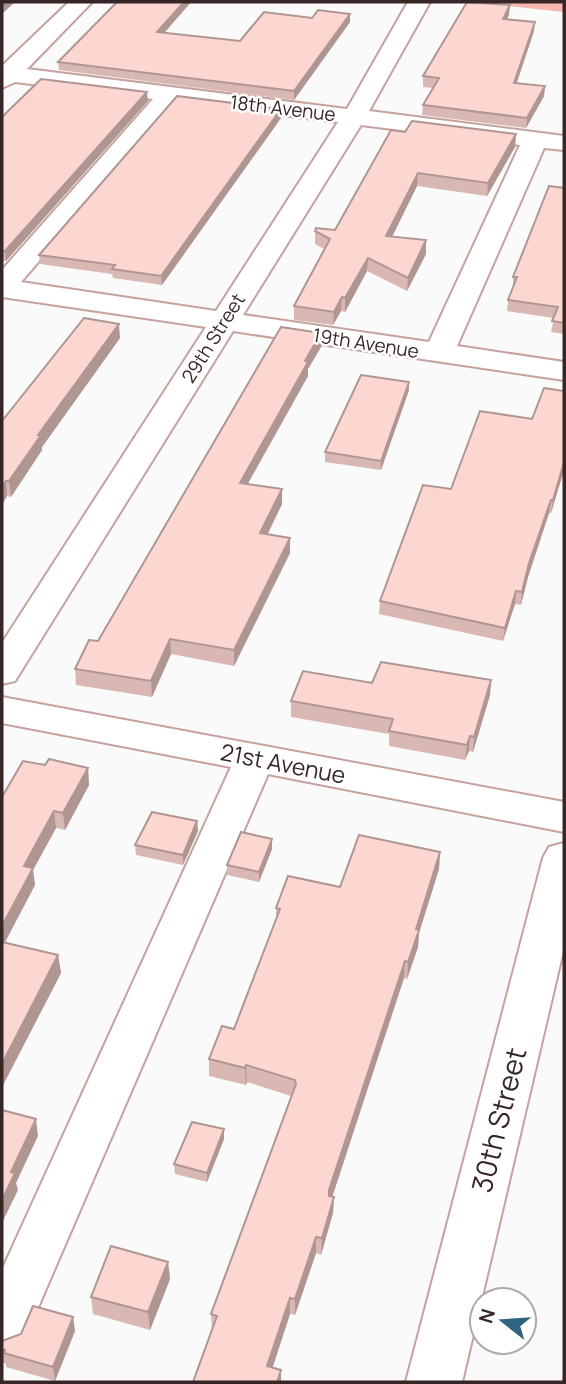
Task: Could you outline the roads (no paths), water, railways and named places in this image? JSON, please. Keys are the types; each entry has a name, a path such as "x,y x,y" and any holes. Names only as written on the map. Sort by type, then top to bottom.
{"street":[{"path":"4,76 81,2"},
{"name":"29th Street","path":"2,672 354,117 419,2"},
{"name":"18th Avenue","path":"4,76 564,143"},
{"path":"2,287 170,94"},
{"path":"439,354 535,139"},
{"name":"19th Avenue","path":"2,287 564,371"},
{"name":"21st Avenue","path":"2,710 564,817"},
{"path":"2,1329 255,758"},
{"name":"30th Street","path":"434,1382 564,858"}]}
